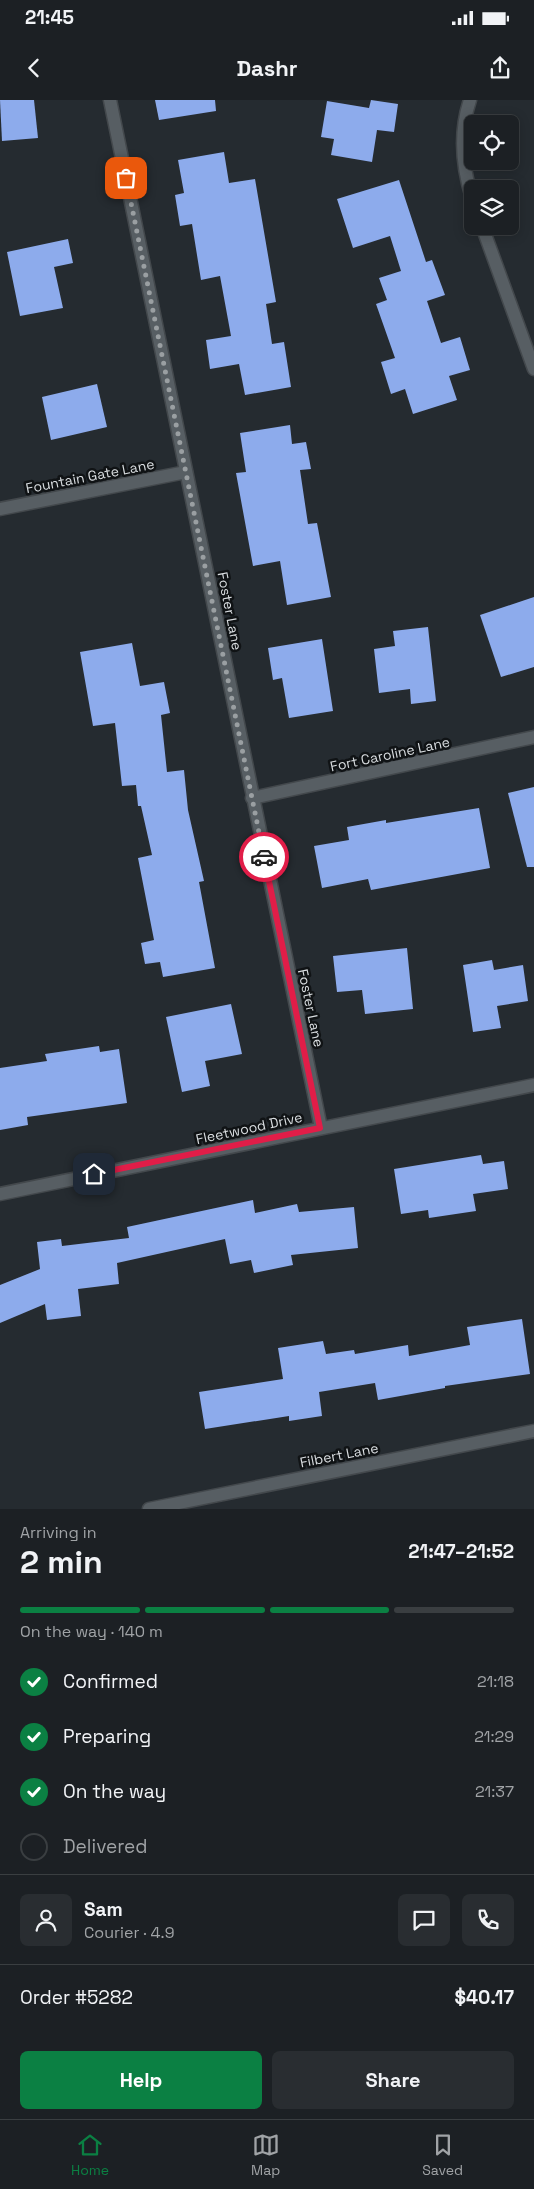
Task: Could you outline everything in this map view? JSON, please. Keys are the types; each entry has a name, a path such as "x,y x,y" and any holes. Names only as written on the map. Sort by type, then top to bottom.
{"street":[{"name":"Foster Lane","path":"110,100 320,1128"},
{"path":"468,180 463,155 464,122 470,100"},
{"path":"485,235 534,369"},
{"name":"Fountain Gate Lane","path":"0,509 186,472"},
{"name":"Fort Caroline Lane","path":"252,798 534,737"},
{"name":"Fleetwood Drive","path":"0,1194 534,1085"},
{"name":"Filbert Lane","path":"149,1509 534,1431"}],"building":[{"path":"0,100 34,100 38,138 2,141"},
{"path":"155,100 215,100 216,111 159,120"},
{"path":"371,100 398,104 394,132 377,130 372,162 331,155 334,139 321,137 327,101 369,108"},
{"path":"224,152 229,183 255,179 276,302 266,304 272,344 284,342 291,387 245,395 239,364 210,369 206,340 231,336 220,276 201,280 192,224 180,226 175,195 184,193 178,160"},
{"path":"399,180 426,262 432,260 445,295 427,301 441,343 460,337 470,370 449,376 457,400 413,414 405,389 391,394 381,362 395,358 376,304 387,300 379,278 401,271 390,236 353,248 337,199"},
{"path":"68,239 73,263 54,267 63,308 20,316 7,252"},
{"path":"97,384 107,427 51,440 42,397"},
{"path":"290,425 292,444 306,442 311,469 300,470 308,524 317,523 331,597 287,605 280,561 253,566 236,473 246,472 240,433"},
{"path":"534,597 534,667 501,677 480,615"},
{"path":"428,627 436,701 411,704 410,689 379,693 374,649 395,646 393,631"},
{"path":"322,639 333,711 289,718 282,678 273,680 268,648"},
{"path":"132,643 140,686 164,682 170,713 161,715 167,772 184,770 188,810 204,881 199,882 215,968 163,977 160,962 145,964 141,943 154,940 138,858 152,855 141,806 138,806 136,785 122,786 115,723 93,726 80,652"},
{"path":"534,787 534,867 527,867 508,793"},
{"path":"479,808 490,868 371,890 368,879 322,888 314,846 349,840 347,827 386,820 386,823"},
{"path":"407,948 413,1009 365,1014 362,990 337,992 333,956"},
{"path":"492,960 494,970 523,965 528,1001 497,1006 501,1028 473,1032 463,965"},
{"path":"231,1004 242,1054 205,1061 210,1086 182,1092 166,1017"},
{"path":"99,1046 100,1052 119,1049 127,1103 27,1117 28,1125 0,1130 0,1068 47,1061 45,1054"},
{"path":"481,1155 483,1164 504,1161 508,1189 473,1194 476,1211 429,1218 428,1210 401,1214 394,1169"},
{"path":"253,1200 255,1213 297,1204 299,1212 354,1207 358,1248 291,1255 293,1265 254,1273 251,1260 230,1264 225,1239 117,1263 119,1284 78,1289 81,1316 47,1320 45,1304 0,1323 0,1285 40,1269 37,1242 61,1239 62,1246 129,1238 127,1227"},
{"path":"522,1319 530,1374 445,1386 445,1388 378,1400 375,1383 319,1392 322,1416 289,1421 289,1416 205,1429 199,1392 283,1379 278,1348 323,1341 326,1354 354,1350 355,1354 408,1345 409,1356 470,1345 467,1327"}],"way so far":[{"path":"126,178 264,857"}],"route":[{"path":"94,1174 320,1128 264,857"}]}
